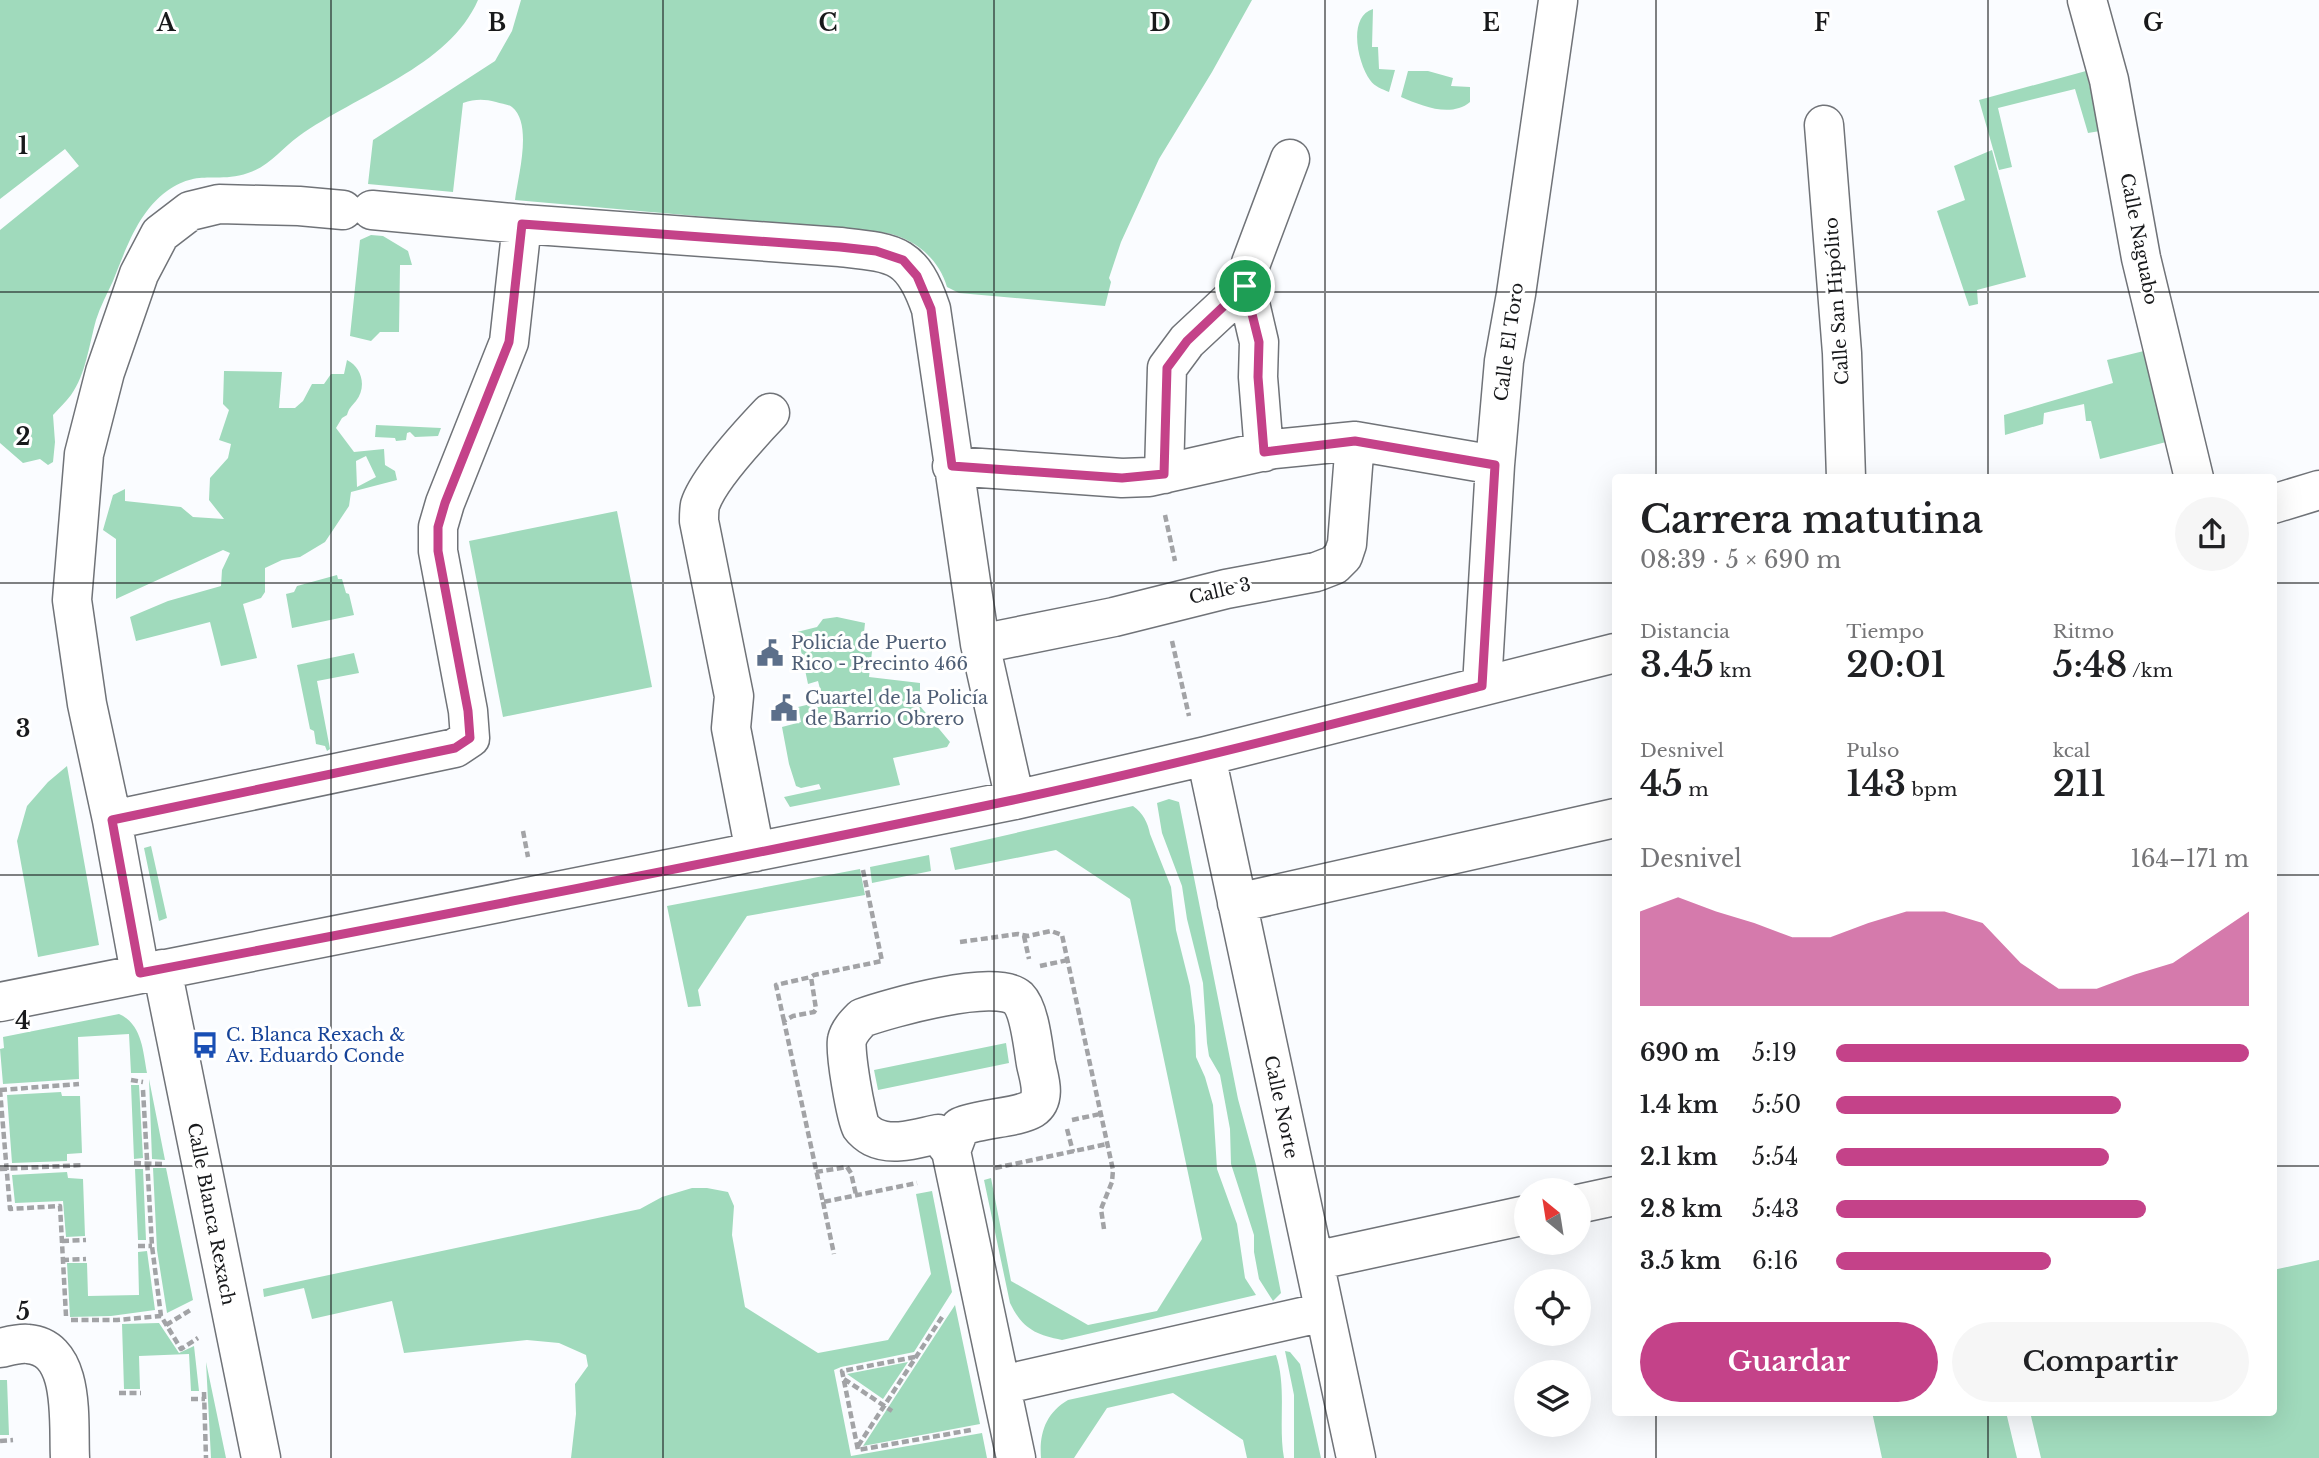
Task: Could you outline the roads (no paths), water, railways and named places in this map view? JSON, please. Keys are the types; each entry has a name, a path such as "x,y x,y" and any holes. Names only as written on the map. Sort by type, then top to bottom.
{"street":[{"name":"Calle Naguabo","path":"2087,0 2109,80 2141,258 2193,474"},
{"name":"Calle El Toro","path":"1482,686 1504,361 1559,1"},
{"name":"Calle San Hipólito","path":"1824,125 1842,353 1846,474"},
{"path":"1264,452 1258,377 1259,342 1245,286 1251,262 1290,159"},
{"name":"Calle Blanca Rexach","path":"261,1458 151,971 112,820 87,704 72,600 84,454 105,372 139,274 160,234 190,211 219,204 299,206 840,247 876,251 903,260 917,276 931,309 980,644 1015,800"},
{"path":"112,820 455,748 470,738 468,711 438,551 438,527 471,434 509,342 522,224"},
{"path":"1164,492 1167,368 1187,341 1245,286"},
{"path":"755,852 731,728 734,696 699,521 700,504 710,486 770,413"},
{"path":"952,466 1122,478 1164,492 1264,452 1355,441 1495,465"},
{"name":"Calle 3","path":"980,644 1114,617 1226,589 1317,572 1334,565 1343,556 1347,544 1355,441"},
{"path":"2277,502 2319,490"},
{"path":"0,1002 1015,800 1206,756 1612,654"},
{"name":"Calle Norte","path":"1206,756 1356,1458"},
{"path":"1237,903 1612,819"},
{"path":"972,991 1003,991 1017,997 1024,1008 1041,1084 1040,1100 1032,1109 972,1122 950,1137 883,1140 871,1136 861,1127 846,1056 846,1041 852,1028 862,1018 876,1013 972,991"},
{"path":"950,1137 1016,1458"},
{"path":"1591,1201 1612,1197"},
{"path":"1314,1261 1514,1218"},
{"path":"1002,1385 1324,1312"},
{"path":"0,1348 26,1343 40,1346 61,1366 66,1383 70,1458"}],"place":[{"name":"Policía de Puerto Rico - Precinto 466","path":"770,653"},
{"name":"Cuartel de la Policía de Barrio Obrero","path":"784,708"},
{"name":"C. Blanca Rexach & Av. Eduardo Conde","path":"205,1045"}]}
